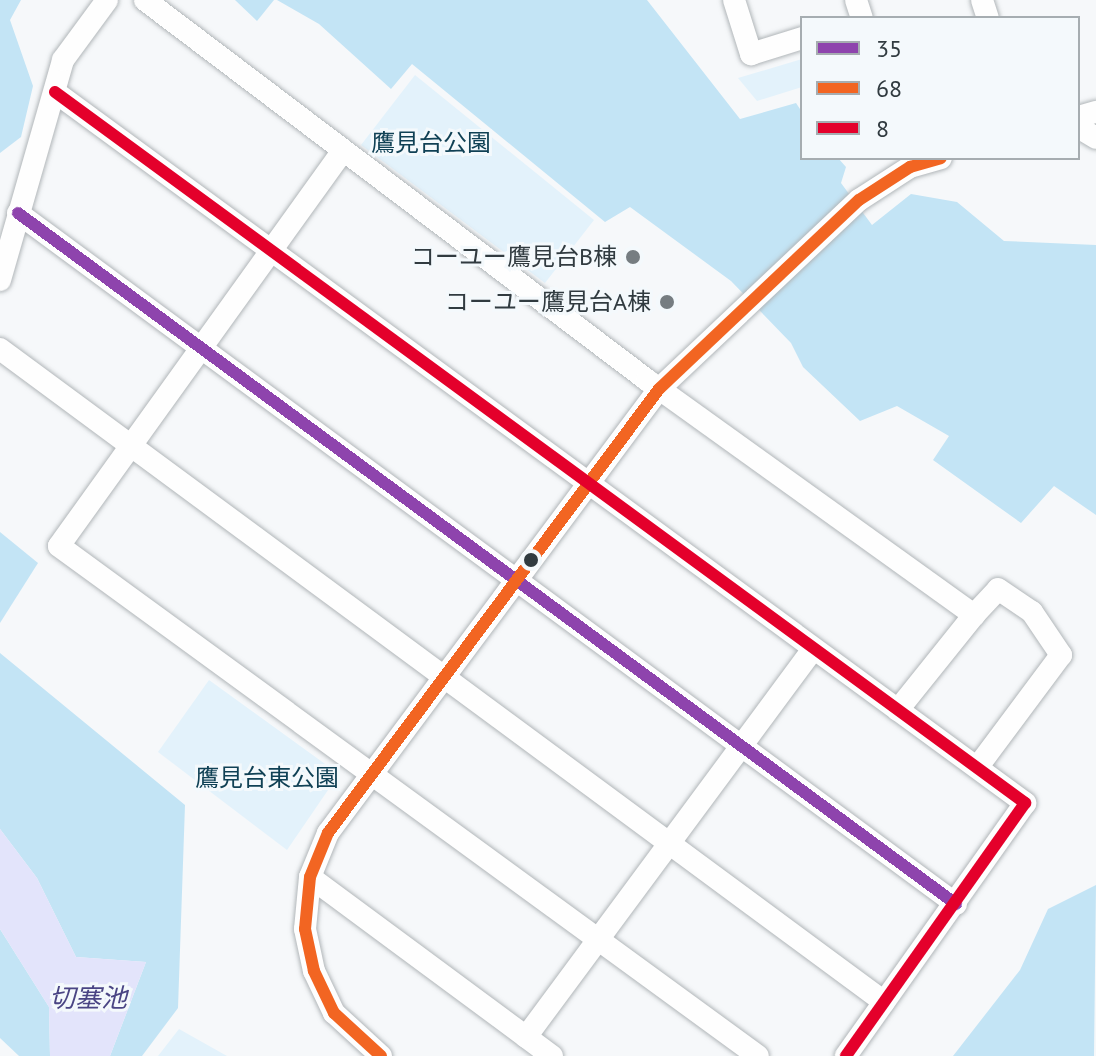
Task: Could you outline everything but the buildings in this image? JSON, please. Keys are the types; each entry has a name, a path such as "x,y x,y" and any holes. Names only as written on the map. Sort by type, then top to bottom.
{"street":[{"path":"0,280 63,60 107,0"},
{"path":"145,0 659,389 974,615"},
{"path":"734,0 751,54 800,39"},
{"path":"55,92 812,650 979,765 1025,803 846,1056"},
{"path":"342,152 128,444 59,546 758,1056"},
{"path":"381,1056 334,1013 314,971 305,929 310,877 328,833 659,389 859,200 909,163"},
{"path":"18,213 201,346 513,581 956,904"},
{"path":"0,349 884,1002"},
{"path":"898,710 998,589 1032,612 1061,655 979,765"},
{"path":"526,1037 596,938 812,650"},
{"path":"310,877 552,1056"}],"green space":[{"path":"800,60 800,88 757,101 738,78"},
{"name":"鷹見台公園","path":"415,75 594,220 545,283 361,145"},
{"name":"鷹見台東公園","path":"209,680 339,774 287,850 158,752"},
{"path":"179,1029 227,1056 158,1056"}],"shaded area":[{"path":"0,0 21,0 10,20 33,86 21,137 0,153"},
{"path":"235,0 274,0 257,21"},
{"path":"277,0 647,0 740,119 796,103 800,109 800,160 840,160 846,167 841,183 872,225 911,194 957,202 1004,241 1096,245 1096,515 1054,486 1021,523 933,460 949,436 897,406 860,421 803,367 791,343 731,281 630,207 605,222 412,64 391,89 319,24"},
{"path":"0,532 38,563 0,623"},
{"path":"0,653 185,805 178,1008 142,1056 110,1056 146,962 76,957 37,878 0,829"},
{"path":"1096,885 1094,1056 953,1056 1020,970 1048,909"},
{"path":"0,929 49,1007 50,1056 19,1056 0,1038"}],"water":[{"name":"切塞池","path":"0,829 37,878 76,957 146,962 110,1056 50,1056 49,1007 0,929"}],"transit line":[{"name":"8","path":"55,92 1025,803 846,1056"},
{"name":"68","path":"381,1056 334,1013 314,971 305,929 310,877 328,833 659,389 859,200 910,167 934,160"},
{"name":"35","path":"18,213 956,904"}],"place":[{"name":"コーユー鷹見台B棟","path":"633,257"},
{"name":"コーユー鷹見台A棟","path":"667,302"}]}
